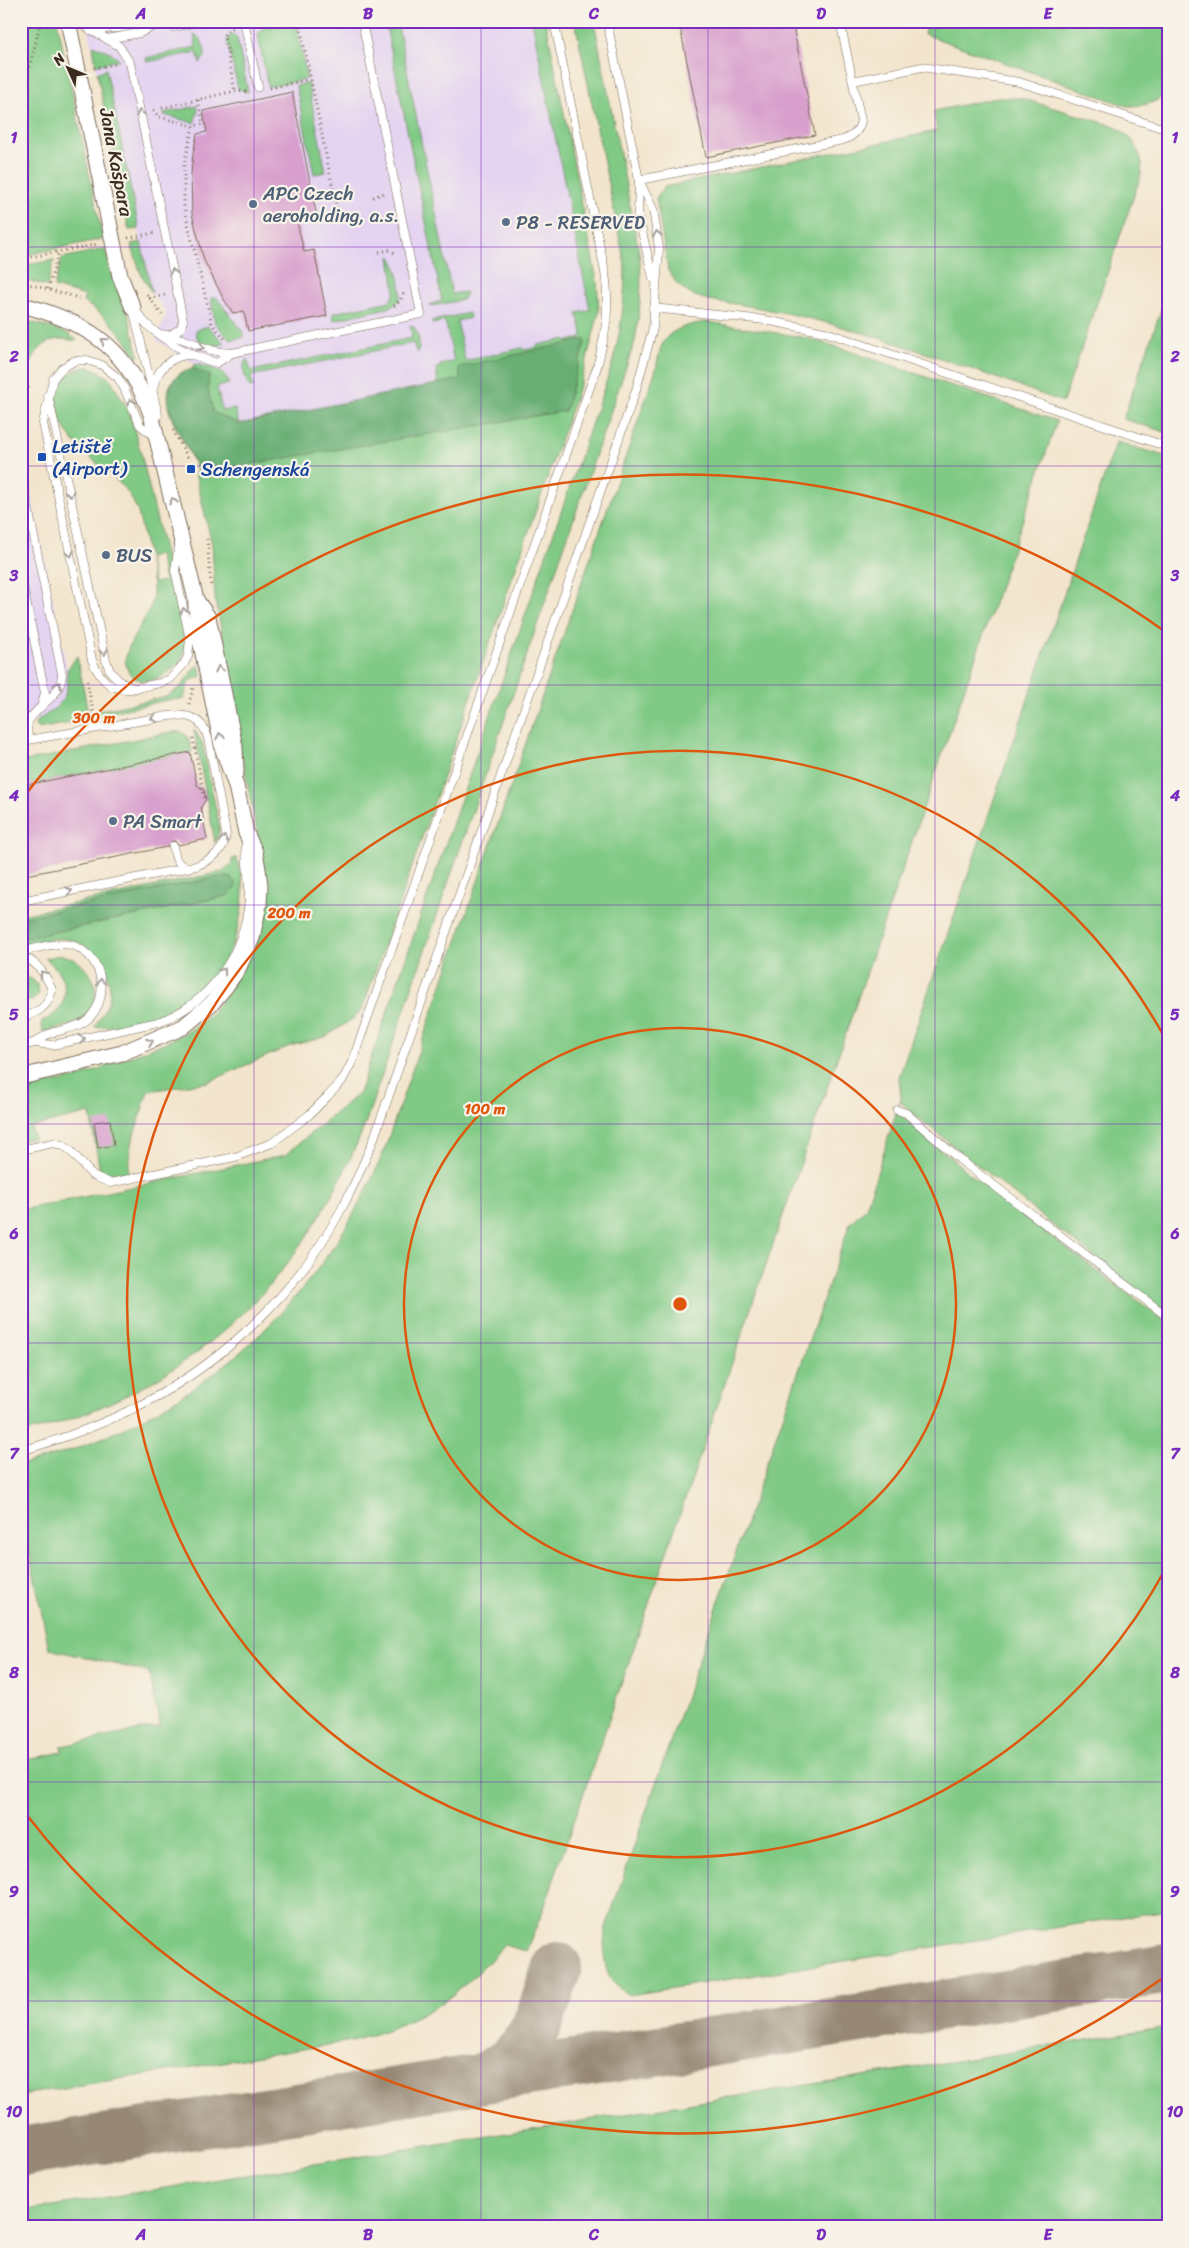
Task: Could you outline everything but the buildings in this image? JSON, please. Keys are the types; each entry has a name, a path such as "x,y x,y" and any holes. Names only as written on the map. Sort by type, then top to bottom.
{"street":[{"name":"Jana Kašpara","path":"68,21 120,276 133,308"},
{"path":"21,1077 122,1053 157,1040 183,1027 212,1004 238,970 249,946 256,922 260,886 255,852 246,833 236,786 223,750 196,620 196,600 158,440 144,393 132,372 99,337 78,324 24,306"}],"lane":[{"path":"76,21 119,46 130,63 183,320 181,328 170,335"},
{"path":"89,30 118,28 161,21 173,27 203,21"},
{"path":"107,39 140,33 161,21"},
{"path":"244,21 258,89"},
{"path":"160,334 178,336 205,349 232,353 421,314 362,21"},
{"path":"21,1150 53,1143 62,1145 70,1150 92,1175 110,1183 235,1157 272,1143 309,1115 342,1081 352,1062 594,377 603,342 608,316 605,272 554,21"},
{"path":"21,1451 94,1426 130,1410 170,1388 204,1365 252,1324 281,1294 307,1262 340,1211 362,1166 391,1093 629,409 644,364 653,328 659,248 653,209 640,180 606,21"},
{"path":"640,180 848,138 857,131 861,121 840,21"},
{"path":"853,81 922,67 1018,82 1168,130"},
{"path":"640,180 638,215 645,251 655,282"},
{"path":"133,308 143,320 172,344 194,355 217,363 232,353"},
{"path":"133,308 160,422 158,440"},
{"path":"653,308 765,320 825,332 1168,447"},
{"path":"153,394 156,378 163,367 179,356 194,355"},
{"path":"158,440 140,425 130,399 118,378 94,360 80,360 68,364 53,379 43,423 92,660 98,673 113,687 122,690 153,686 178,672 188,656 190,640 174,570 181,534"},
{"path":"48,395 106,660 110,671 119,681 130,688 136,688"},
{"path":"21,473 62,674 59,687 55,693 29,720 24,741 168,716 187,715 198,720 205,728 208,738 226,833 225,841 218,854 204,863 21,900"},
{"path":"21,577 45,693 43,702 38,710"},
{"path":"34,1043 54,1045 158,1022 184,1011 211,987 231,960 246,916 249,886 245,856 246,833"},
{"path":"173,846 177,862 182,866 189,867"},
{"path":"21,952 58,944 74,946 94,963 101,977 100,999 92,1015 75,1028 50,1034 34,1043 21,1046"},
{"path":"21,956 32,960 44,974 52,990 46,1005 35,1013 21,1018"},
{"path":"897,1110 906,1112 959,1159 1168,1317"}],"path":[{"path":"21,101 41,21"},
{"path":"255,24 266,21"},
{"path":"299,21 340,224"},
{"path":"232,28 226,31 224,36 235,91"},
{"path":"91,69 120,63"},
{"path":"162,108 235,91 244,94 258,89 311,79"},
{"path":"151,106 159,117 193,126 203,124 198,100"},
{"path":"193,126 184,165 184,207 188,227 212,324 227,341 237,339"},
{"path":"181,228 188,227"},
{"path":"122,239 155,233"},
{"path":"21,259 103,243"},
{"path":"48,289 59,251"},
{"path":"379,252 392,251 398,258"},
{"path":"21,282 83,299"},
{"path":"387,309 400,301 404,294 404,288"},
{"path":"149,298 167,294"},
{"path":"21,353 29,391"},
{"path":"192,734 205,801"}],"shaded area":[{"path":"87,21 532,21 590,310 577,313 582,332 581,338 538,345 537,347 525,350 522,348 481,359 479,357 465,361 464,357 454,359 454,361 440,365 438,384 238,424 222,412 217,386 227,378 219,370 195,364 156,340 167,312 151,293 106,69 97,73"},
{"path":"21,444 67,670 68,684 65,696 51,712 39,719 21,723"}],"green space":[{"path":"21,21 57,21 103,239 21,256"},
{"path":"296,21 307,79 268,87 258,34 264,27"},
{"path":"385,21 397,21 452,294 465,292 466,294 462,300 429,305 442,301"},
{"path":"532,21 545,21 547,27 597,281 599,312 582,378 363,1007 354,1018 325,1037 290,1046 208,1082 148,1091 131,1144 128,1173 101,1177 90,1113 31,1127 34,1138 21,1141 21,1089 77,1078 171,1040 189,1031 210,1015 231,989 262,856 227,682 232,681 215,599 212,544 195,473 198,472 195,460 192,460 169,411 168,390 175,378 182,372 192,368 195,364 215,369 224,375 229,384 217,387 222,411 235,409 239,424 438,384 436,368 454,361 445,321 432,324 432,321 469,313 470,318 457,321 465,361 522,348 525,350 566,339 568,341 581,338 582,332 577,313 590,310"},
{"path":"575,21 594,21 639,252 641,275 635,341 364,1127 338,1184 307,1236 271,1283 232,1324 187,1360 137,1390 82,1415 21,1434 21,1210 285,1155 359,1093 611,368 620,330 625,265"},
{"path":"928,21 1168,21 1168,90 1160,98 1150,103 1127,106 924,34"},
{"path":"194,34 201,41 204,49 205,56 200,63 197,52 147,62 146,58 196,47"},
{"path":"232,34 237,38 248,92 238,89 227,40"},
{"path":"93,45 110,52 119,60 96,65"},
{"path":"106,69 139,229 129,230 97,73"},
{"path":"308,83 326,172 314,174 296,86"},
{"path":"996,98 1020,98 1111,125 1122,131 1132,140 1142,163 1141,175 1063,402 865,333 783,313 700,298 682,288 668,270 656,198 664,187 937,131 934,111"},
{"path":"197,106 198,111 194,123 164,115 164,113"},
{"path":"141,242 152,293 141,274 131,244"},
{"path":"105,249 112,278 126,306 139,356 137,357 114,326 100,313 83,302 85,296 54,287 62,258"},
{"path":"390,256 395,263 400,283 401,294 398,302 387,308 334,320 333,313 390,301 395,292"},
{"path":"54,260 47,286 21,279 21,266"},
{"path":"1168,290 1168,433 1123,419"},
{"path":"216,297 243,332 244,337 230,340 215,323 211,298"},
{"path":"21,319 65,332 77,340 61,339 44,345 32,360 29,372 21,333"},
{"path":"708,322 802,337 834,346 1057,421 543,1911 526,1951 504,1945 470,1980 436,2006 399,2025 377,2033 352,2041 21,2095 21,1761 62,1752 62,1746 160,1726 149,1672 49,1649 27,1540 21,1541 21,1465 69,1451 97,1440 145,1417 190,1390 232,1359 271,1323 306,1284 337,1242 363,1196 385,1148 656,369 661,347 672,333 690,325"},
{"path":"208,326 224,343 210,346 198,339 196,330"},
{"path":"410,326 413,326 418,336 419,348 417,353 413,343 251,376 253,387 249,386 245,377 244,366 247,359 251,371 412,338"},
{"path":"586,339 565,411 198,473 176,427 168,403 169,391 174,380 182,372 193,368 209,375 208,389 213,412 239,424 460,379 459,367"},
{"path":"89,367 99,371 111,380 129,412 141,453 183,630 185,650 180,661 165,675 156,679 146,681 138,679 131,674 126,665 126,658 131,642 152,602 150,566 154,583 165,581 159,555 148,558 138,512 131,497 116,479 76,444 68,434 58,409 57,393 63,379 73,371"},
{"path":"1116,442 1168,457 1168,1313 1046,1220 906,1108 901,1101 896,1114 902,1115 998,1197 1168,1323 1168,1910 629,1995 613,1982 608,1974 604,1956 606,1927 850,1223 866,1208 897,1110 901,1099 899,1077"},
{"path":"77,656 89,717 86,717 87,720 38,729 35,725 37,721 52,711 62,701 67,688 67,670"},
{"path":"196,666 199,666 202,676 189,681 184,699 168,700 98,715 97,711 166,697 180,688"},
{"path":"194,730 202,742 219,824 219,833 215,843"},
{"path":"171,732 181,732 187,736 192,752 21,786 21,762"},
{"path":"237,858 243,883 242,907 232,946 223,964 198,996 181,1008 163,1017 121,1026 95,1027 108,1003 110,989 108,979 99,959 83,945 63,939 21,946 21,939 227,896 223,876 21,918 21,915 222,872 232,863 232,859"},
{"path":"223,876 231,878 236,884 235,888 227,896 21,939 21,918"},
{"path":"61,955 72,958 88,971 93,980 95,999 91,1009 79,1021 43,1032 41,1022 52,1016 59,1009 65,992 60,974 45,958"},
{"path":"21,977 32,979 38,987 39,994 32,1001 21,999"},
{"path":"1168,2027 1168,2227 21,2227 21,2211"}],"taxiway":[{"path":"482,2078 499,2069 524,2046 540,2017 557,1967"},
{"path":"21,2152 1168,1969"}],"place":[{"name":"APC Czech aeroholding, a.s.","path":"253,204"},
{"name":"P8 - RESERVED","path":"506,222"},
{"name":"Letiště (Airport)","path":"42,457"},
{"name":"Schengenská","path":"191,469"},
{"name":"BUS","path":"106,555"},
{"name":"PA Smart","path":"113,821"}]}
